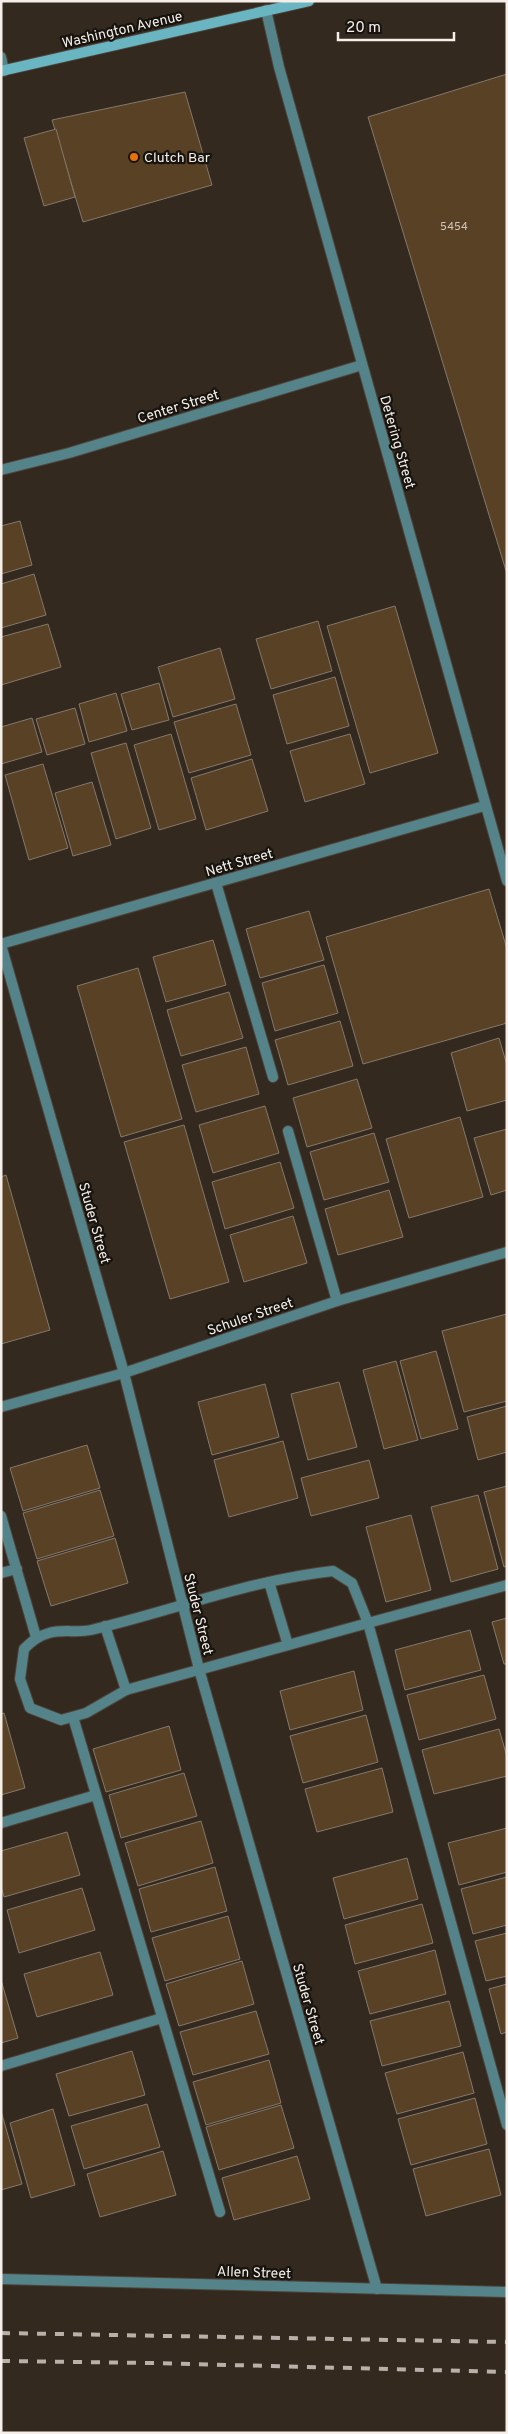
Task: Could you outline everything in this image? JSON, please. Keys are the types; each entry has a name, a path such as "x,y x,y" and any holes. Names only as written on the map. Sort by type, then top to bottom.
{"main road":[{"name":"Washington Avenue","path":"3,71 308,1"}],"street":[{"name":"Detering Street","path":"266,10 282,76 484,806 507,881"},
{"path":"1,57 3,71"},
{"name":"Center Street","path":"1,470 69,453 362,365"},
{"name":"Nett Street","path":"1,944 484,806"},
{"path":"216,883 273,1078"},
{"name":"Studer Street","path":"1,944 124,1373 199,1669 377,2289"},
{"path":"288,1131 337,1301"},
{"name":"Schuler Street","path":"1,1407 124,1373 337,1301 507,1252"},
{"path":"1,1516 36,1638"},
{"path":"1,1573 17,1569"},
{"path":"507,1585 368,1623 288,1645 199,1669 126,1690 86,1713 61,1720 30,1708 20,1680 24,1649 36,1638 52,1632 89,1630 183,1604 307,1574 333,1571 352,1583 368,1623 507,2125"},
{"path":"269,1582 288,1645"},
{"path":"105,1626 126,1690"},
{"path":"73,1717 220,2212"},
{"path":"1,1823 96,1795"},
{"path":"1,2066 162,2018"},
{"name":"Allen Street","path":"1,2279 507,2292"}],"building":[{"path":"507,74 507,574 368,117"},
{"name":"Clutch Bar","path":"185,92 212,185 83,222 52,120"},
{"path":"56,129 75,197 44,206 24,138"},
{"path":"20,521 32,565 1,574 1,526"},
{"path":"34,574 46,615 1,628 1,584"},
{"path":"395,606 438,753 370,773 327,626"},
{"path":"318,621 332,671 271,689 256,639"},
{"path":"48,624 61,667 1,685 1,637"},
{"path":"220,648 235,699 173,717 158,667"},
{"path":"335,677 349,726 287,744 273,695"},
{"path":"159,683 169,720 132,730 121,694"},
{"path":"116,693 127,731 89,742 79,704"},
{"path":"236,704 251,755 189,773 174,722"},
{"path":"75,708 85,744 47,755 36,719"},
{"path":"32,718 42,752 1,764 1,727"},
{"path":"171,734 196,819 159,830 134,745"},
{"path":"350,734 365,784 305,802 290,751"},
{"path":"126,743 151,828 116,839 91,753"},
{"path":"252,759 268,811 206,830 191,778"},
{"path":"43,764 68,848 29,860 5,775"},
{"path":"92,782 111,845 73,856 55,793"},
{"path":"489,889 507,949 507,1023 363,1064 326,937"},
{"path":"309,911 324,960 260,978 246,929"},
{"path":"213,940 226,985 166,1002 153,957"},
{"path":"324,965 338,1013 275,1031 262,983"},
{"path":"138,968 182,1119 121,1137 77,986"},
{"path":"229,992 243,1038 181,1056 167,1010"},
{"path":"340,1021 353,1066 288,1085 275,1040"},
{"path":"499,1038 507,1065 507,1100 467,1111 451,1053"},
{"path":"246,1047 259,1094 196,1112 182,1065"},
{"path":"357,1079 372,1128 307,1147 293,1098"},
{"path":"265,1106 279,1153 213,1173 199,1125"},
{"path":"460,1117 483,1197 409,1218 386,1139"},
{"path":"184,1125 229,1282 170,1299 124,1142"},
{"path":"507,1129 507,1190 491,1195 474,1138"},
{"path":"374,1133 389,1182 324,1200 310,1152"},
{"path":"280,1162 294,1208 225,1229 212,1182"},
{"path":"6,1175 50,1330 1,1344 1,1177"},
{"path":"389,1190 403,1237 338,1255 325,1209"},
{"path":"293,1216 307,1263 244,1282 230,1235"},
{"path":"507,1314 507,1401 464,1412 442,1331"},
{"path":"436,1351 458,1429 421,1439 400,1361"},
{"path":"396,1361 418,1440 384,1449 363,1370"},
{"path":"339,1382 357,1447 308,1460 291,1394"},
{"path":"265,1384 279,1437 212,1455 198,1402"},
{"path":"507,1406 507,1452 478,1460 467,1417"},
{"path":"283,1441 298,1498 229,1517 214,1460"},
{"path":"87,1445 100,1488 23,1511 10,1468"},
{"path":"369,1460 379,1498 311,1516 301,1478"},
{"path":"507,1486 507,1566 504,1567 484,1492"},
{"path":"100,1490 114,1536 37,1559 23,1513"},
{"path":"478,1495 498,1569 451,1582 431,1507"},
{"path":"411,1515 431,1590 386,1602 366,1527"},
{"path":"115,1538 128,1583 51,1606 37,1561"},
{"path":"507,1618 507,1664 504,1664 492,1622"},
{"path":"470,1630 481,1670 405,1690 395,1650"},
{"path":"354,1671 363,1710 290,1730 280,1691"},
{"path":"484,1675 496,1719 419,1740 407,1695"},
{"path":"4,1713 25,1788 1,1795 1,1714"},
{"path":"366,1715 378,1762 303,1783 290,1736"},
{"path":"169,1726 181,1770 106,1792 93,1749"},
{"path":"499,1729 507,1757 507,1776 434,1794 422,1750"},
{"path":"382,1768 393,1812 317,1832 305,1789"},
{"path":"184,1773 197,1816 121,1838 109,1795"},
{"path":"201,1821 213,1863 138,1886 125,1843"},
{"path":"507,1828 507,1872 459,1885 448,1843"},
{"path":"67,1832 80,1875 4,1897 1,1887 1,1851"},
{"path":"407,1858 418,1899 344,1919 333,1878"},
{"path":"215,1867 227,1911 151,1932 139,1889"},
{"path":"507,1877 507,1925 473,1934 461,1889"},
{"path":"82,1888 95,1930 19,1953 7,1910"},
{"path":"422,1904 433,1943 355,1964 345,1925"},
{"path":"228,1916 240,1959 165,1981 152,1938"},
{"path":"507,1933 507,1976 486,1981 475,1941"},
{"path":"435,1950 446,1994 370,2014 358,1971"},
{"path":"100,1952 113,1995 37,2017 24,1974"},
{"path":"242,1961 254,2004 179,2026 166,1984"},
{"path":"1,1980 18,2038 1,2043"},
{"path":"507,1984 507,2032 501,2034 489,1989"},
{"path":"449,2001 461,2046 382,2066 370,2021"},
{"path":"256,2011 269,2054 193,2075 180,2032"},
{"path":"132,2051 145,2095 69,2116 56,2074"},
{"path":"463,2052 474,2093 397,2114 385,2073"},
{"path":"269,2060 281,2103 206,2125 193,2082"},
{"path":"475,2098 487,2144 411,2165 398,2119"},
{"path":"147,2104 160,2147 84,2169 71,2126"},
{"path":"281,2105 294,2148 219,2170 206,2127"},
{"path":"53,2109 75,2185 31,2198 10,2123"},
{"path":"1,2111 22,2184 1,2190"},
{"path":"489,2149 501,2195 426,2216 413,2169"},
{"path":"163,2151 176,2195 100,2217 87,2174"},
{"path":"297,2156 310,2199 234,2220 222,2178"}],"railway":[{"path":"1,2333 507,2342"},
{"path":"1,2361 507,2372"}],"place":[{"name":"Clutch Bar","path":"134,157"}]}
